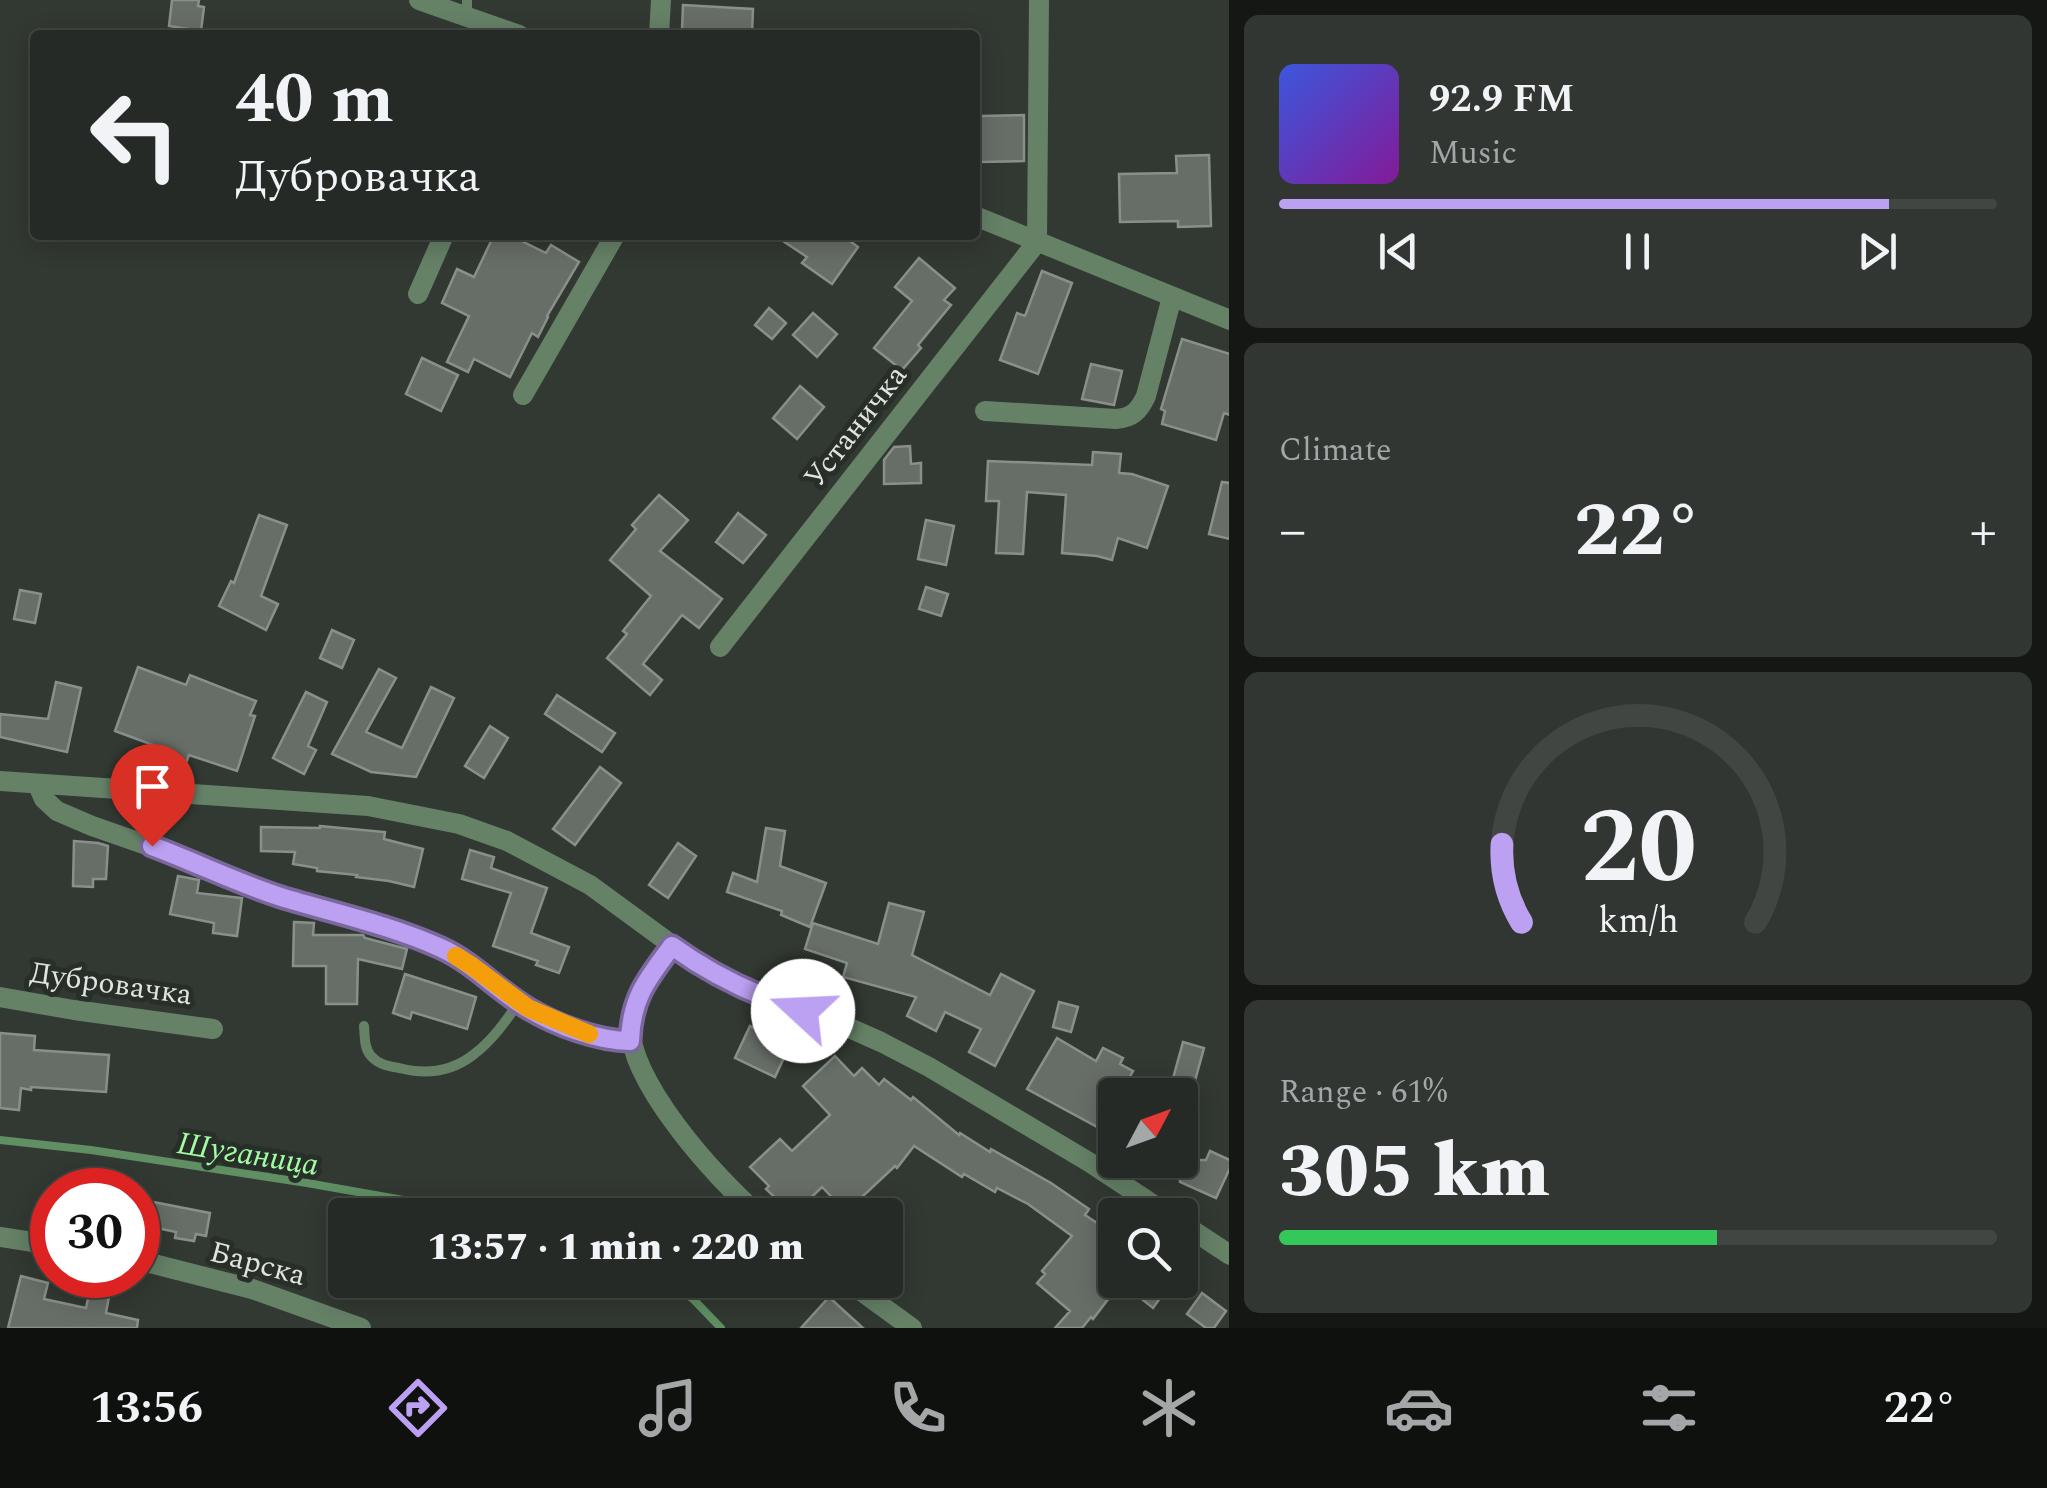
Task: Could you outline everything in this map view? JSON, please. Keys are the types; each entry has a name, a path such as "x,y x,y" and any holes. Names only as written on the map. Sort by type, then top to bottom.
{"street":[{"path":"419,0 467,8 509,30"},
{"path":"660,0 660,30"},
{"path":"1037,242 1039,0"},
{"path":"980,218 1229,320"},
{"path":"418,294 442,240"},
{"path":"523,395 612,240"},
{"name":"Устаничка","path":"720,647 1037,242"},
{"path":"985,411 1116,420 1130,417 1146,396 1172,297"},
{"path":"0,781 368,806 459,824 507,841 590,885 698,964 772,1002 834,1021 928,1066 1143,1198"},
{"path":"38,784 44,799 57,811 278,896 408,934 472,966 519,1002 549,1019 608,1040 630,1041"},
{"path":"672,946 636,999 630,1041 644,1078 666,1110 739,1198"},
{"name":"Дубровачка","path":"0,997 212,1028"},
{"path":"1198,1234 1229,1254"},
{"path":"0,1237 30,1241"},
{"name":"Барска","path":"160,1266 295,1302 361,1328"},
{"path":"871,1298 912,1328"}],"lane":[{"path":"364,1026 366,1047 381,1064 417,1072 440,1071 474,1055 519,1002"}],"building":[{"path":"172,0 199,0 198,6 204,7 201,30 169,26"},
{"path":"683,5 753,9 752,30 682,30"},
{"path":"1024,115 1024,161 981,162 980,116"},
{"path":"1209,155 1211,226 1178,227 1178,221 1120,222 1119,174 1177,173 1176,156"},
{"path":"492,240 519,240 546,253 551,245 579,262 538,337 532,333 510,377 474,359 468,372 447,362 469,316 442,303 457,269 474,277"},
{"path":"782,240 849,240 858,247 832,284 802,263 807,257"},
{"path":"919,258 955,288 944,300 951,305 902,370 874,348 912,301 895,287"},
{"path":"1042,271 1072,283 1038,374 1000,360 1017,313 1025,316"},
{"path":"769,308 786,323 772,339 755,325"},
{"path":"813,313 837,334 817,357 793,335"},
{"path":"1182,339 1229,354 1229,415 1224,413 1216,440 1162,424 1165,411 1161,409"},
{"path":"422,358 458,375 441,411 406,394"},
{"path":"1091,364 1122,371 1114,405 1082,399"},
{"path":"800,386 824,407 797,439 773,418"},
{"path":"910,446 911,464 921,463 921,483 884,484 884,460 894,447"},
{"path":"1093,452 1121,454 1119,473 1168,486 1147,548 1118,538 1112,560 1062,553 1066,495 1027,492 1023,554 996,553 999,501 986,501 988,461 1092,465"},
{"path":"1222,482 1229,483 1229,539 1209,534"},
{"path":"659,495 688,520 660,551 722,599 699,628 682,615 643,664 662,680 650,695 607,658 651,596 610,560 636,529 632,525"},
{"path":"738,513 766,535 743,563 716,542"},
{"path":"259,515 287,525 261,596 278,604 266,630 219,606 231,581 234,583"},
{"path":"926,520 954,526 946,565 918,559"},
{"path":"926,587 948,594 941,616 919,609"},
{"path":"20,590 41,594 35,623 14,619"},
{"path":"332,630 354,640 342,668 320,658"},
{"path":"138,667 186,685 190,675 256,701 237,771 189,755 186,763 159,752 161,748 115,731"},
{"path":"379,669 396,678 366,732 402,748 431,687 454,698 416,777 371,772 332,754"},
{"path":"56,682 81,688 67,752 0,737 0,714 48,719"},
{"path":"306,692 327,702 308,746 316,750 304,774 273,758"},
{"path":"557,695 615,733 602,752 545,714"},
{"path":"490,726 508,738 484,778 465,766"},
{"path":"600,767 621,783 575,845 553,829"},
{"path":"320,826 385,832 384,839 423,849 414,887 293,864 295,852 261,851 261,827"},
{"path":"766,828 785,831 780,866 826,883 810,927 781,915 782,911 727,892 733,873 757,882"},
{"path":"74,841 108,846 106,879 93,879 93,887 73,886"},
{"path":"678,843 696,856 668,898 649,885"},
{"path":"470,850 494,857 491,868 547,888 531,933 569,947 559,973 536,965 538,961 493,946 511,893 462,879"},
{"path":"178,876 199,880 197,893 242,898 237,936 213,933 214,923 170,914"},
{"path":"889,903 924,912 912,955 990,995 1001,974 1034,991 995,1066 969,1052 981,1029 945,1012 936,1031 907,1016 916,997 843,977 847,963 805,949 813,923 878,944"},
{"path":"294,922 314,923 313,935 363,935 407,949 402,969 358,959 357,1004 326,1004 326,966 293,966"},
{"path":"405,974 476,997 467,1029 412,1012 410,1019 393,1013"},
{"path":"1059,1002 1078,1007 1071,1032 1053,1027"},
{"path":"750,1026 790,1045 775,1077 735,1058"},
{"path":"0,1033 35,1036 34,1050 109,1055 106,1092 21,1088 19,1110 0,1108"},
{"path":"1057,1038 1096,1061 1103,1048 1123,1058 1120,1064 1133,1071 1129,1078 1098,1078 1098,1127 1027,1089"},
{"path":"1183,1042 1204,1048 1196,1078 1173,1078"},
{"path":"835,1056 854,1076 862,1068 879,1085 884,1079 959,1135 1051,1183 1089,1209 1085,1215 1098,1224 1098,1298 1109,1298 1082,1328 1055,1328 1070,1311 1037,1283 1045,1274 1042,1271 1072,1236 1028,1204 997,1188 995,1192 964,1174 962,1177 914,1146 897,1168 861,1198 833,1198 822,1187 811,1198 775,1198 750,1167 780,1139 792,1151 830,1115 803,1086"},
{"path":"1210,1151 1229,1160 1229,1170 1216,1198 1180,1182 1180,1178 1198,1178 1198,1160 1206,1160"},
{"path":"160,1203 210,1213 206,1236 196,1234 194,1241 175,1238 176,1232 160,1229"},
{"path":"21,1276 30,1278 30,1298 86,1308 88,1298 109,1298 106,1313 138,1320 137,1328 8,1328"},
{"path":"1202,1293 1226,1311 1214,1328 1206,1328 1187,1314"},
{"path":"830,1298 863,1328 801,1328"},
{"path":"1140,1298 1160,1298 1153,1308"}],"waterway":[{"name":"Шуганица","path":"0,1140 91,1150 392,1198"},
{"name":"Шуганица","path":"692,1298 721,1328"}],"slow traffic":[{"path":"456,956 528,1008 589,1034"}],"route":[{"path":"152,846 278,896 408,934 472,966 528,1008 608,1040 630,1041 636,999 672,946 735,984 772,1002 803,1011"}]}
